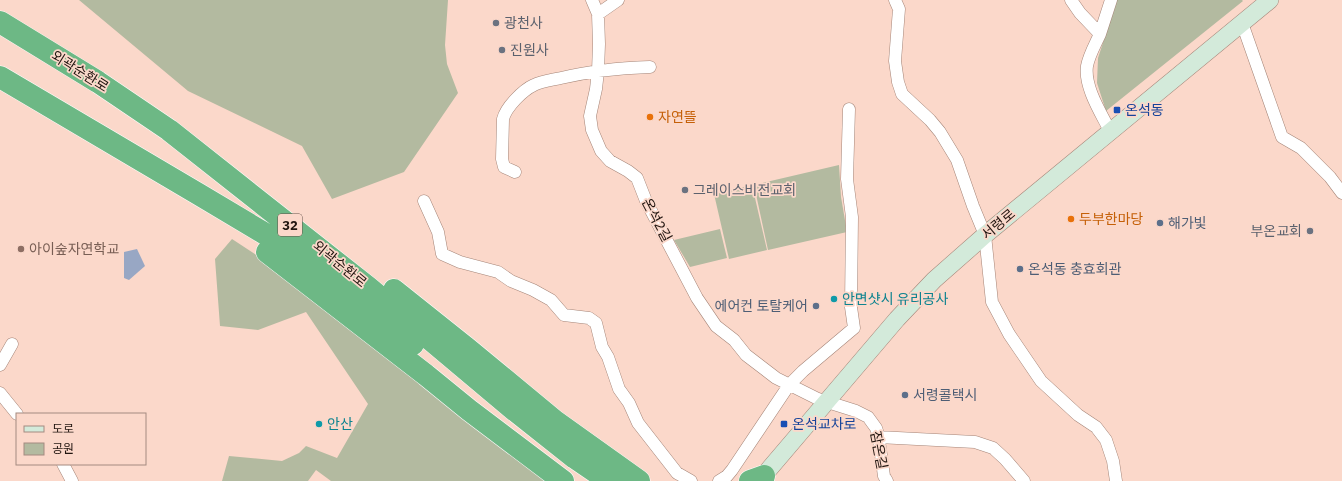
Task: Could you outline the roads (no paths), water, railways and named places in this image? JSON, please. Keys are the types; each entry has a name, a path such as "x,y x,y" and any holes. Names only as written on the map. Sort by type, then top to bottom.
{"highway":[{"name":"외곽순환로","path":"0,22 98,82 169,130 369,288 513,409 586,481"},
{"name":"외곽순환로","path":"0,77 233,214 331,278 528,438 609,481"},
{"path":"169,130 309,225 379,278 555,421 639,481"},
{"path":"152,166 315,288 469,410 563,481"}],"street":[{"path":"592,0 598,14 618,0"},
{"path":"895,0 900,9 896,47 896,72 902,94 930,120 940,132 957,160 973,206 985,234 992,302 1009,334 1041,380 1078,415 1096,427 1106,440 1113,461 1116,481"},
{"path":"1071,0 1080,13 1100,34"},
{"path":"1110,131 1090,90 1087,76 1089,61 1111,0"},
{"name":"서령로","path":"758,480 897,319 934,280 985,234 1270,0"},
{"name":"온석2길","path":"598,14 598,72 596,89 591,108 590,123 601,151 610,161 637,178 646,201 697,298 716,326 734,340 746,355 776,378 789,386 826,402"},
{"path":"1242,23 1282,136 1301,148 1330,177 1342,193"},
{"path":"515,172 504,167 502,159 504,116 516,100 530,87 540,82 577,74 619,68 650,67"},
{"path":"719,481 732,470 789,386 803,371 854,328 851,307 852,217 848,179 849,109"},
{"path":"424,201 438,232 442,254 460,262 498,272 511,281 533,290 550,300 564,315 589,318 596,322 602,347 608,357 619,389 629,403 638,423 675,470 681,476 691,481"},
{"path":"0,365 12,344"},
{"path":"0,393 17,413"},
{"name":"잠온길","path":"826,402 856,411 868,417 876,428 884,476 887,481"},
{"path":"878,437 975,442 993,448 1005,459 1024,481"},
{"path":"64,465 72,481"}],"water":[{"path":"137,249 145,266 129,280 124,278 124,252"}],"place":[{"name":"광천사","path":"496,23"},
{"name":"진원사","path":"502,50"},
{"name":"온석동","path":"1117,110"},
{"name":"자연뜰","path":"650,117"},
{"name":"그레이스비전교회","path":"685,190"},
{"name":"두부한마당","path":"1071,219"},
{"name":"해가빛","path":"1160,223"},
{"name":"부온교회","path":"1310,231"},
{"name":"아이숲자연학교","path":"21,249"},
{"name":"온석동 충효회관","path":"1020,269"},
{"name":"안면샷시 유리공사","path":"834,299"},
{"name":"에어컨 토탈케어","path":"816,306"},
{"name":"서령콜택시","path":"905,395"},
{"name":"안산","path":"319,424"},
{"name":"온석교차로","path":"784,424"}]}
